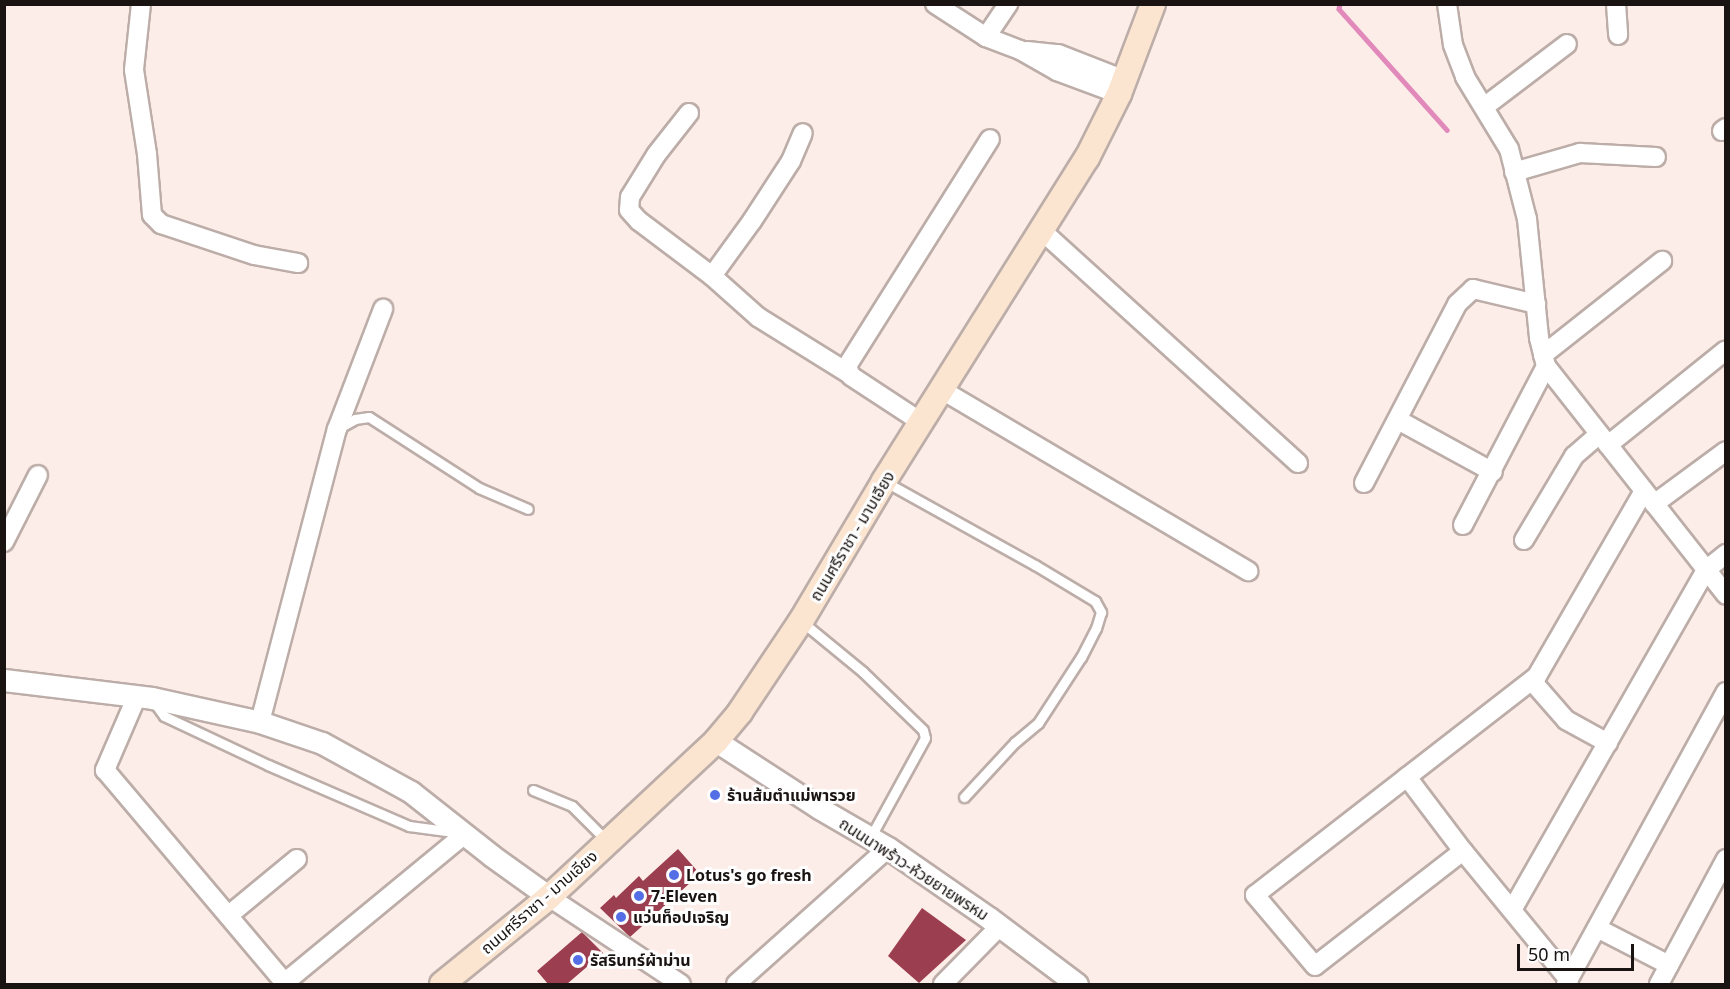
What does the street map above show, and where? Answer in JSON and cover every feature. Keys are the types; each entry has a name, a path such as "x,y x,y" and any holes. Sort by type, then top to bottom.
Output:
{"main road":[{"name":"ถนนศรีราชา - มาบเอียง","path":"442,984 549,897 716,741 740,712 801,621 884,481 1087,158 1122,87 1153,4"}],"street":[{"path":"141,4 134,70 147,154 152,215 161,224 254,255 298,263"},
{"path":"935,4 986,37 1020,50 1058,54 1122,87"},
{"path":"986,37 1008,4"},
{"path":"1616,4 1618,35"},
{"path":"1451,6 1453,45 1466,77 1509,149 1527,219 1536,304 1545,360 1603,439 1725,595"},
{"path":"1484,107 1567,45"},
{"path":"689,113 656,154 630,197 628,206 639,221 712,276 758,317 921,422"},
{"path":"712,276 752,221 791,161 803,133"},
{"path":"848,373 847,366 990,139"},
{"path":"1515,172 1580,153 1656,157"},
{"path":"1041,230 1298,463"},
{"path":"1463,525 1493,472 1545,360 1662,261"},
{"path":"1364,483 1457,304 1473,289 1536,304"},
{"path":"260,722 337,429 383,309"},
{"path":"1524,540 1574,456 1603,439 1725,350"},
{"path":"942,390 1248,571"},
{"path":"1398,420 1493,472"},
{"path":"1463,851 1315,966 1256,895 1532,681 1649,498 1725,451"},
{"path":"4,542 38,475"},
{"path":"1512,910 1706,570 1725,554"},
{"path":"4,680 144,697 260,722 299,734 332,748 411,792 549,897 681,984"},
{"path":"1532,681 1566,720 1608,743"},
{"path":"1407,777 1568,982 1725,692"},
{"path":"144,697 105,770 229,915 284,984 465,834"},
{"name":"ถนนนาพร้าว-ห้วยยายพรหม","path":"716,741 879,843 1000,926 1077,984"},
{"path":"736,984 879,843"},
{"path":"229,915 297,859"},
{"path":"1659,984 1725,859"},
{"path":"943,984 1000,926"},
{"path":"1597,928 1669,965"}],"lane":[{"path":"337,429 355,419 369,417 479,488 528,509"},
{"path":"884,481 1095,601 1101,612 1096,628 1081,657 1038,723 1015,742 964,797"},
{"path":"801,621 863,672 923,730 925,738 879,843"},
{"path":"144,697 164,716 184,727 409,826 465,834"},
{"path":"533,790 572,806 608,842"}],"building":[{"path":"678,849 700,874 630,937 600,908 614,895 616,898 639,876 643,881"},
{"path":"922,908 966,940 919,983 888,956"},
{"path":"582,932 603,953 567,984 548,984 537,971"}],"waterway":[{"path":"1340,4 1339,9 1447,130"}],"place":[{"name":"ร้านส้มตำแม่พารวย","path":"715,795"},
{"name":"Lotus's go fresh","path":"674,875"},
{"name":"7-Eleven","path":"639,896"},
{"name":"แว่นท็อปเจริญ","path":"621,917"},
{"name":"รัสรินทร์ผ้าม่าน","path":"578,960"}]}
